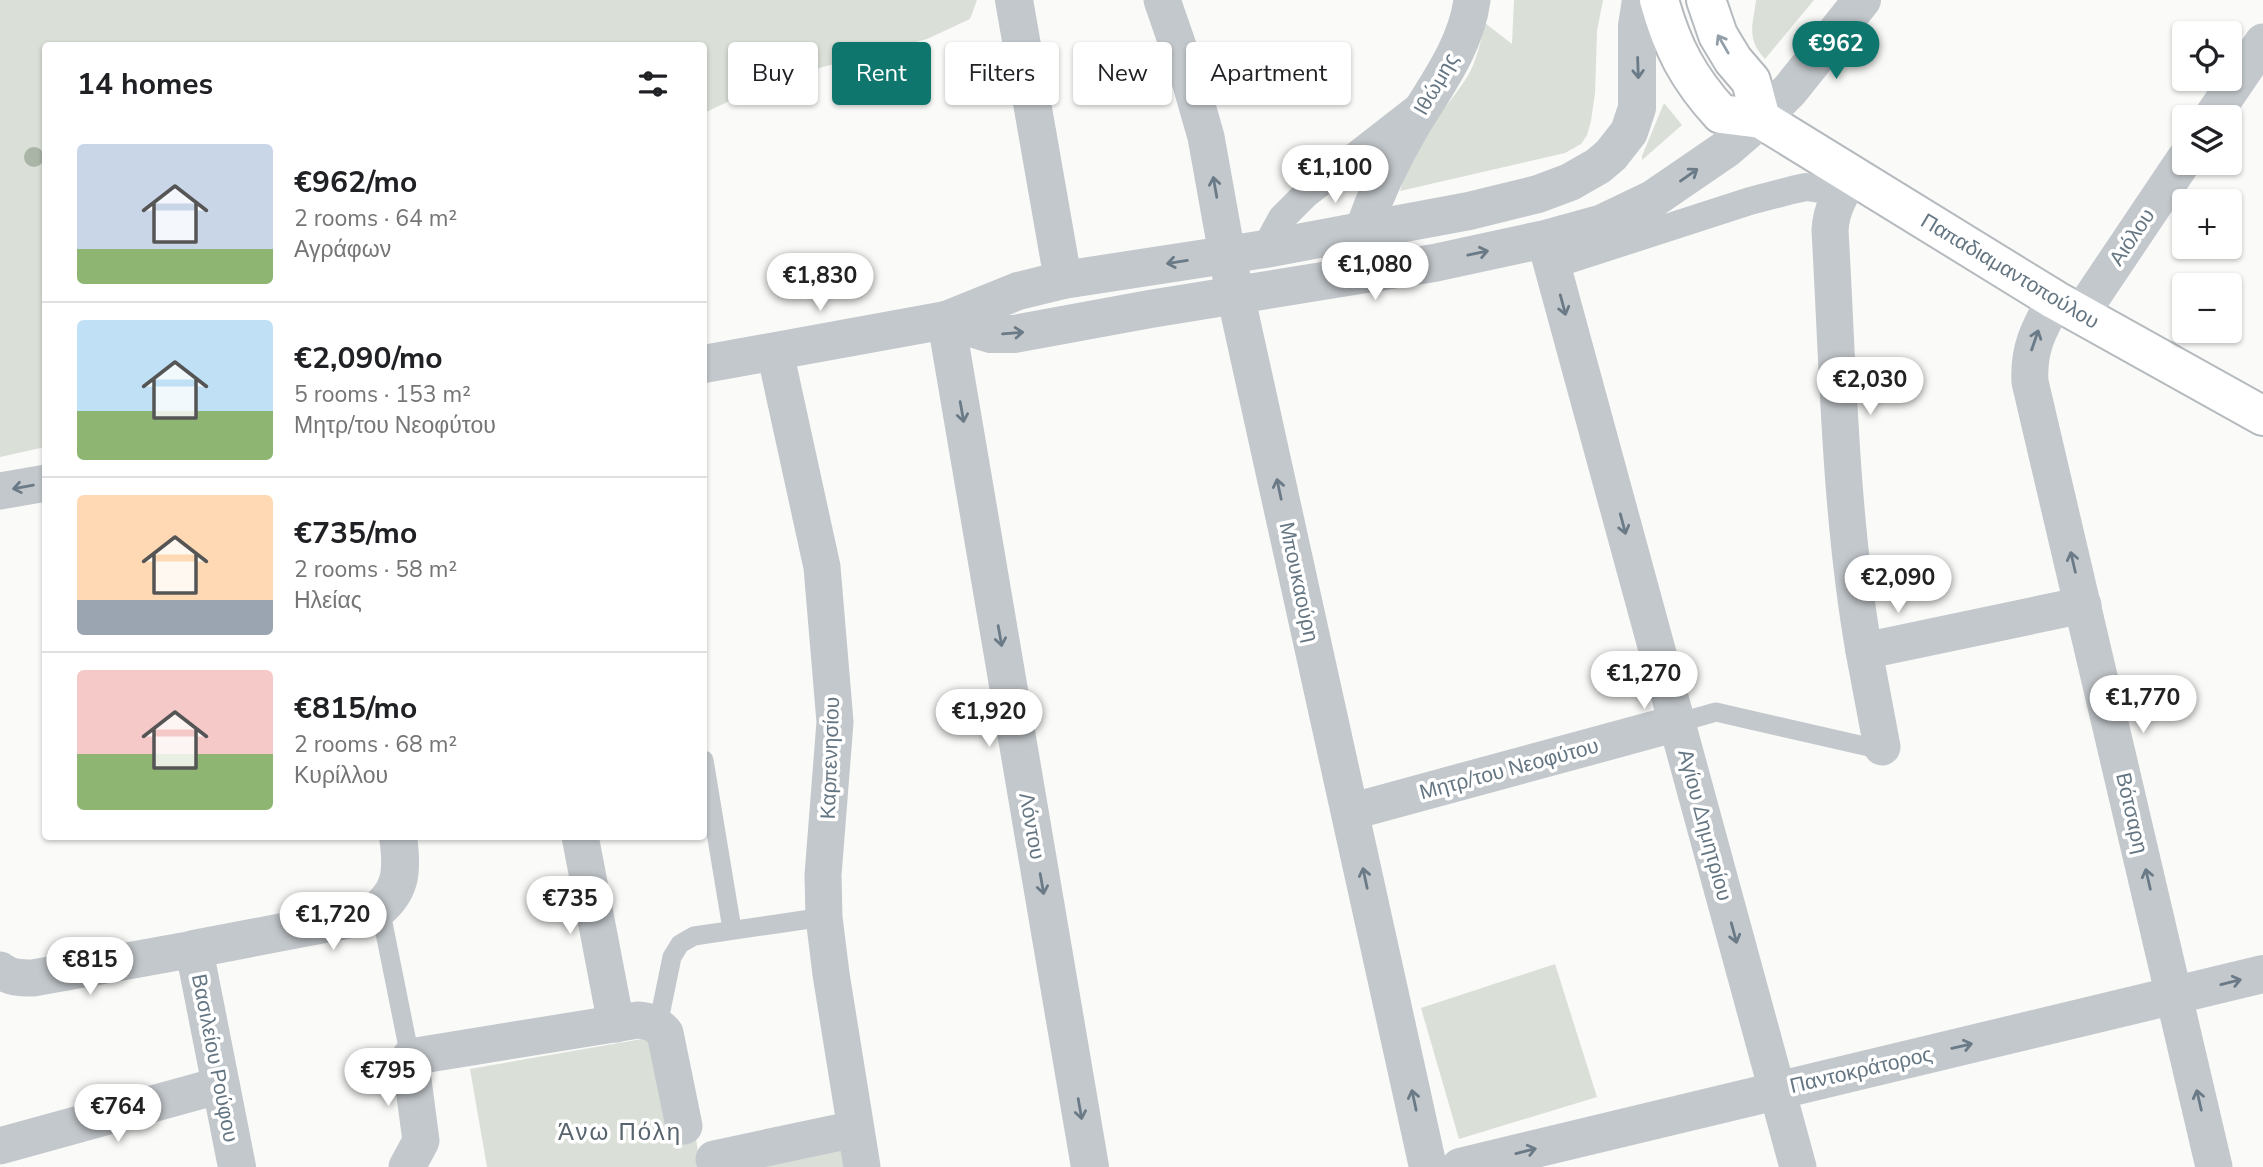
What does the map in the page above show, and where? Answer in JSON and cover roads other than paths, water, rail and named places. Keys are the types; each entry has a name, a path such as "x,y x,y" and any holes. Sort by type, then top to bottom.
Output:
{"main road":[{"path":"1659,0 1667,32 1699,90 1721,114 1761,118 1751,81 1733,60 1718,35 1706,0"},
{"name":"Παπαδιαμαντοπούλου","path":"1761,118 1847,183 2263,416"}],"street":[{"path":"1014,0 1063,280"},
{"name":"Μπουκαούρη","path":"1162,0 1206,137 1227,254 1429,1167"},
{"path":"707,363 946,320 1018,290 1063,280 1265,248 1469,211 1570,183 1598,166 1622,143 1629,132 1637,108 1637,26 1641,0"},
{"path":"1548,252 1653,199 1726,149 1790,90 1862,0"},
{"name":"Ιθώμης","path":"1363,230 1384,176 1453,58 1471,6"},
{"path":"2221,105 2263,42"},
{"path":"1265,248 1282,218 1305,195 1429,98"},
{"name":"Αιόλου","path":"2068,307 2172,175"},
{"path":"946,320 991,334 1014,334 1433,262 1548,252 1792,190 1847,183"},
{"name":"Μητρ/του Νεοφύτου","path":"1847,183 1830,218 1834,299 1854,590 1882,747"},
{"name":"Αγίου Δημητρίου","path":"1548,252 1798,1167"},
{"name":"Βότσαρη","path":"2068,307 2038,332 2030,356 2030,382 2214,1167"},
{"name":"Λόντου","path":"946,320 1090,1167"},
{"name":"Καρπενησίου","path":"775,352 822,567 825,593 835,722 823,876 824,916 862,1167"},
{"path":"0,491 42,484"},
{"path":"1864,651 2083,605"},
{"name":"Μητρ/του Νεοφύτου","path":"1350,812 1677,723"},
{"path":"581,840 616,1024"},
{"path":"0,970 19,978 33,978 371,915 395,891 399,853"},
{"name":"Βασιλείου Ρούφου","path":"194,949 237,1167"},
{"name":"Παντοκράτορος","path":"1460,1167 2263,974"},
{"path":"407,1167 421,1141 410,1057 638,1020 658,1025 669,1042 684,1126"},
{"path":"0,1146 221,1085"},
{"path":"714,1159 855,1129"}],"lane":[{"name":"Μητρ/του Νεοφύτου","path":"1677,723 1716,712 1882,750 1882,747"},
{"path":"707,778 732,929"},
{"path":"380,908 410,1057"},
{"path":"658,1025 675,950 686,939 732,929 824,916"}],"district":[{"name":"Άνω Πόλη","path":"620,1132"}]}
